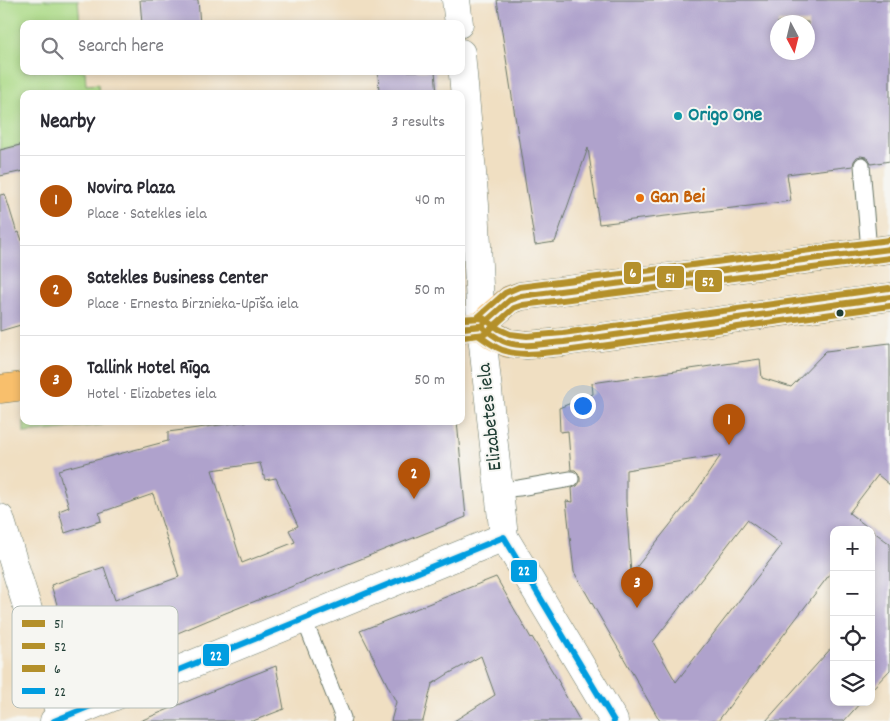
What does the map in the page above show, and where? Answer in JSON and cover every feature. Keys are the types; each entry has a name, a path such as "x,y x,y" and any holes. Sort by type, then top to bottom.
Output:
{"highway":[{"path":"471,327 491,316 510,300 521,296 880,250"},
{"path":"471,327 508,343 527,345 564,342 890,297"},
{"path":"0,389 20,386"}],"street":[{"path":"456,0 458,20"},
{"name":"Elizabetes iela","path":"462,75 463,90"},
{"name":"Elizabetes iela","path":"465,140 471,327 499,490 504,537 614,721"},
{"path":"0,518 26,606"},
{"path":"178,670 504,537"},
{"path":"55,708 59,720 88,708"}],"lane":[{"path":"862,165 880,250"},
{"path":"499,490 571,479"},
{"path":"304,618 343,718 342,721"}],"green space":[{"path":"0,0 78,0 80,20 20,20 20,75 85,75 86,85 98,84 99,90 20,90 20,145 0,150"},
{"path":"24,425 102,425 24,433"}],"building":[{"path":"140,0 198,0 200,20 142,20"},
{"name":"Origo One","path":"497,0 890,0 890,161 871,164 869,159 861,156 857,157 853,166 787,174 791,201 599,224 588,148 555,242 535,245"},
{"path":"378,75 435,75 437,90 379,90"},
{"path":"20,145 20,172 0,176 0,150"},
{"path":"5,194 17,233 19,232 20,235 20,325 0,331 0,195"},
{"path":"890,343 890,485 878,475 849,513 866,526 830,526 830,574 718,721 660,721 574,572 566,501 573,502 572,488 577,486 580,478 575,470 571,470 568,431 560,432 559,408 593,394 592,383 760,359 762,378 791,387 826,351","holes":["721,455 693,496 631,574 626,470","747,520 782,545 676,682 653,642"]},
{"path":"220,425 457,425 466,517 178,633 178,606 57,606 51,585 104,567 115,600 179,577 153,494 99,513 101,521 65,533 59,511 69,507 58,470 168,441 168,432","holes":["260,463 265,480 276,478 298,526 289,530 295,542 242,563 212,470"]},
{"path":"875,533 890,544 890,670 875,686"},
{"path":"496,577 580,721 454,721 495,695 481,656 432,684 423,721 391,721 396,702 360,631"},
{"path":"830,649 830,706 857,706 844,721 766,721"},
{"path":"276,666 284,709 253,721 140,721 171,708 178,708 178,705"}],"transit line":[{"name":"6","path":"465,319 477,318 505,293 519,287 889,240"},
{"name":"51","path":"465,328 481,326 510,300 521,296 890,249"},
{"name":"52","path":"465,337 485,334 514,308 523,305 890,258"},
{"name":"6","path":"465,319 483,318 510,334 527,336 563,333 889,288"},
{"name":"51","path":"465,328 481,326 497,338 508,343 536,345 890,297"},
{"name":"52","path":"465,337 478,335 502,350 520,354 535,354 890,306"},
{"name":"22","path":"178,670 504,537 614,721"},
{"name":"22","path":"54,721 86,708"}],"place":[{"name":"Origo One","path":"678,116"},
{"name":"Gan Bei","path":"640,198"},
{"name":"Novira Plaza","path":"729,445"},
{"name":"Satekles Business Center","path":"414,499"},
{"name":"Tallink Hotel Rīga","path":"637,608"}]}
